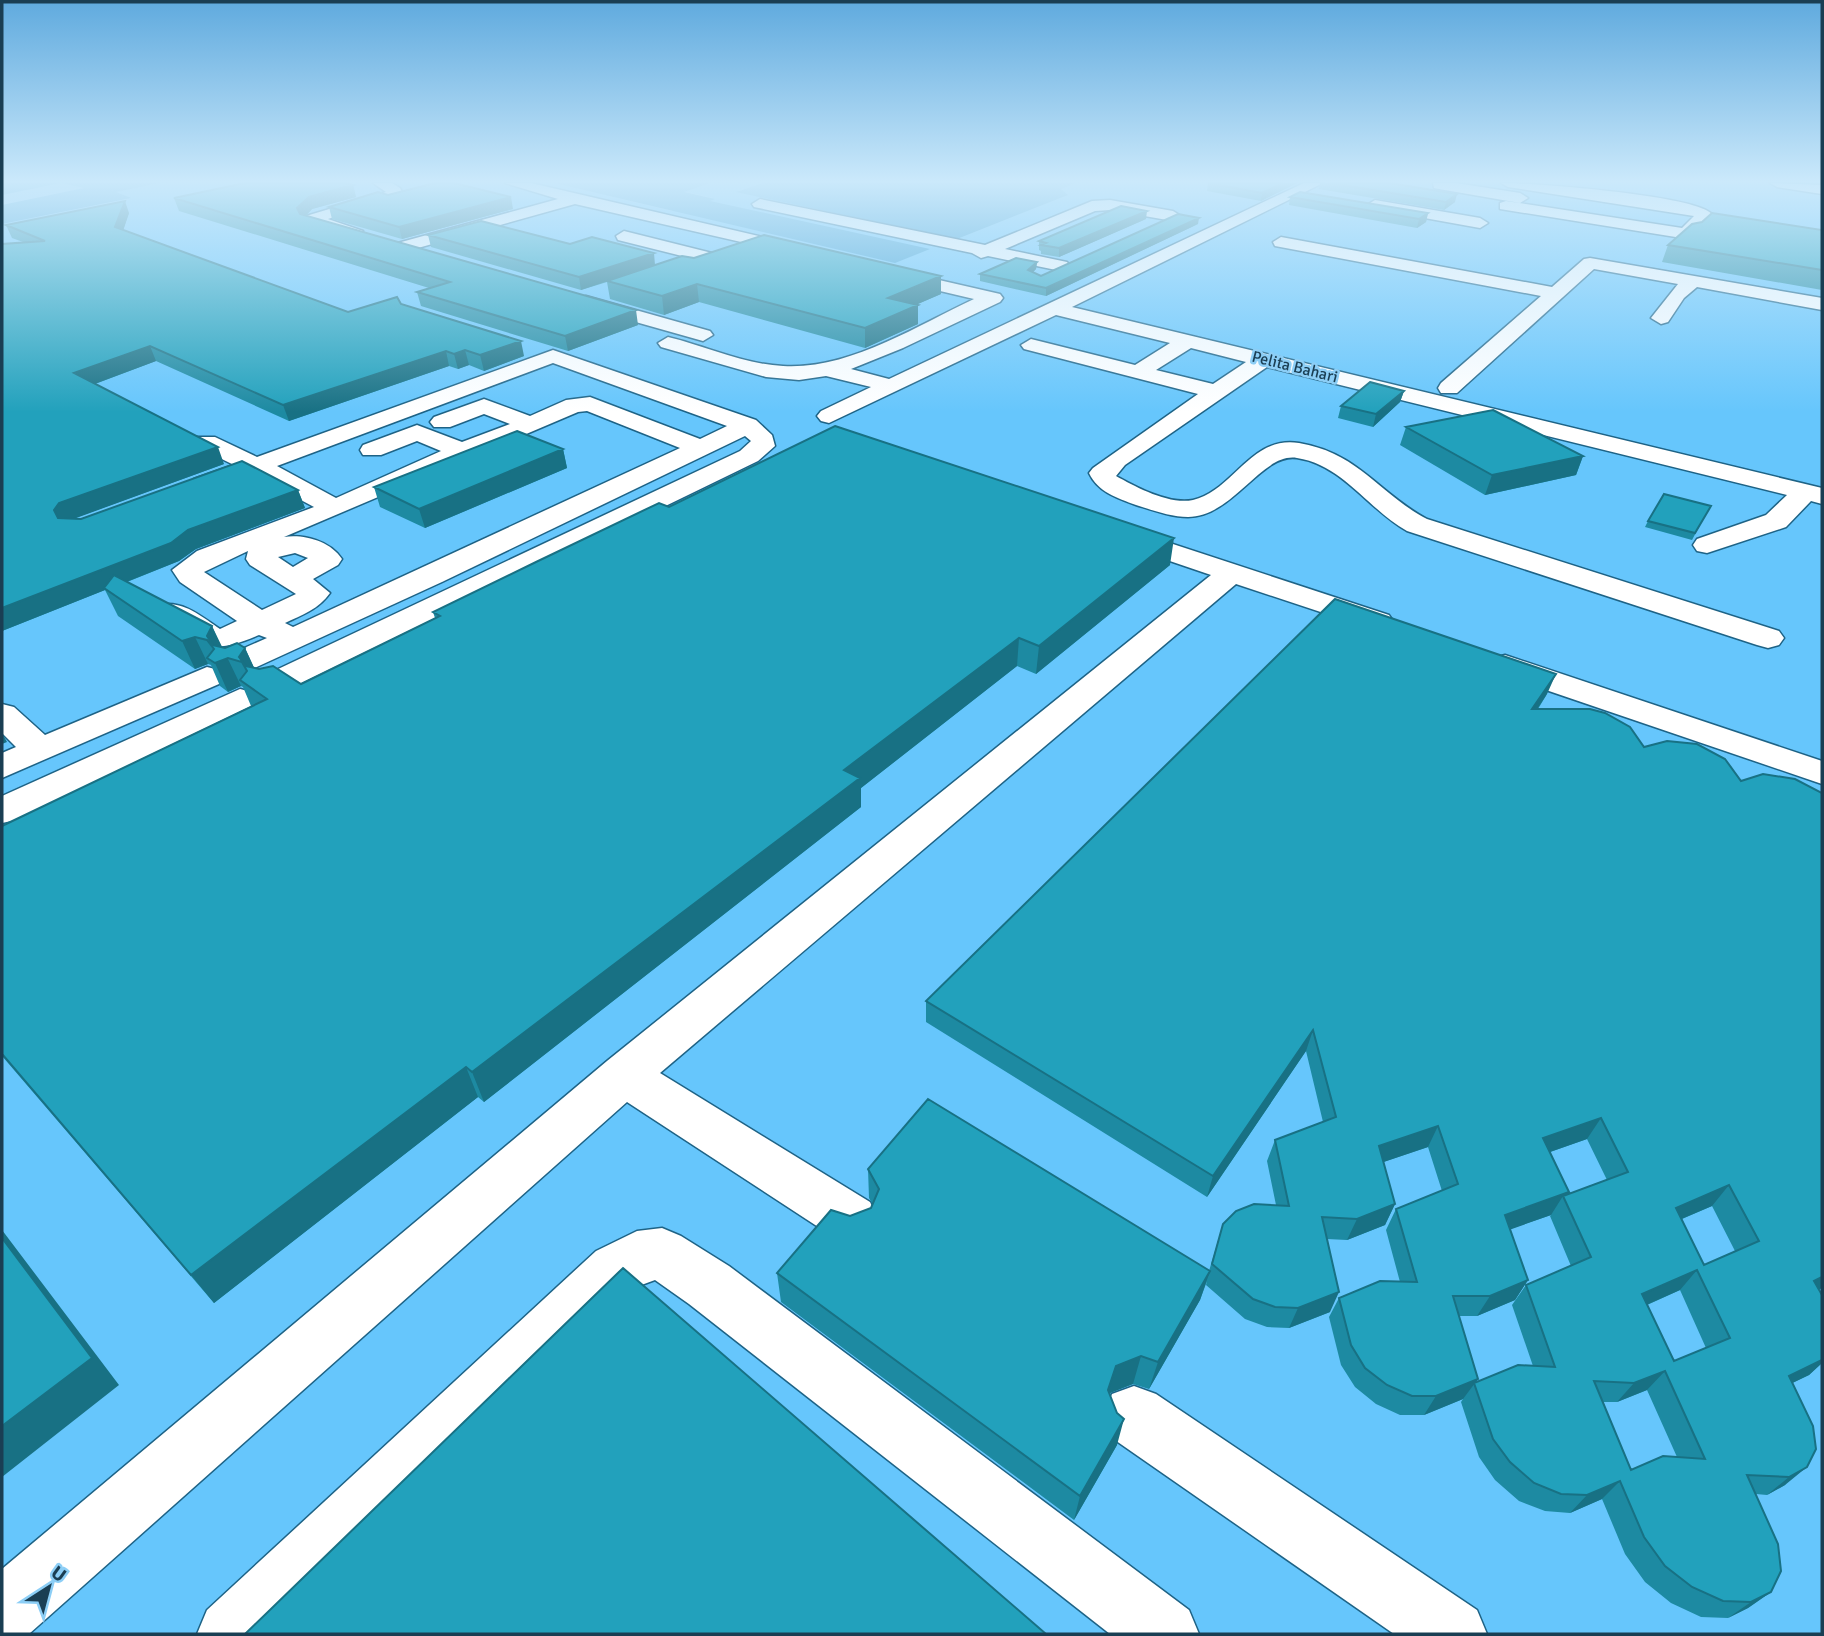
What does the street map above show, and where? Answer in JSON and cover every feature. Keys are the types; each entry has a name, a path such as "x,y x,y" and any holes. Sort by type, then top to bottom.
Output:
{"lane":[{"path":"668,270 699,259"},
{"path":"960,261 964,259"},
{"path":"1034,259 1067,264 1038,277"},
{"path":"842,441 822,424 891,386 1154,259"},
{"path":"1374,259 1554,293"},
{"path":"1449,388 1554,293 1594,262 1822,304"},
{"path":"668,343 770,371 799,373 831,370 998,295 874,270"},
{"path":"914,279 937,270"},
{"path":"1661,318 1677,294 1693,281"},
{"path":"606,292 574,299 726,341"},
{"name":"Pelita Bahari","path":"1051,308 1814,494"},
{"path":"1138,372 1190,340"},
{"path":"2,811 749,456 763,446 763,440 748,425 515,344"},
{"path":"1031,345 1218,392"},
{"path":"752,348 891,386"},
{"path":"179,493 553,356"},
{"path":"1265,359 1116,460 1102,474 1106,481 1149,499 1195,509 1209,504 1230,489 1273,453 1297,451 1336,465 1363,481 1395,514 1417,525 1768,638"},
{"path":"292,639 261,623 190,576 187,570 207,557 335,508 574,405 590,404 699,447"},
{"path":"288,481 484,406 531,424"},
{"path":"238,663 748,425"},
{"path":"417,432 462,451"},
{"path":"205,442 288,481 335,508"},
{"path":"1707,545 1776,521 1814,494"},
{"path":"539,524 573,540"},
{"path":"1102,529 1415,635"},
{"path":"2,1614 624,1075 1232,573"},
{"path":"149,599 215,639 228,637 304,603 315,593 294,578"},
{"path":"1468,653 1822,773"},
{"path":"2,767 206,677"},
{"path":"2,714 40,750"},
{"path":"624,1075 852,1219"},
{"path":"231,1634 617,1269 637,1257 662,1254 709,1285 1165,1634"},
{"path":"1134,1416 1453,1634"}],"shaded area":[{"path":"2,259 1822,259 1822,1634 2,1634"},
{"path":"879,259 904,259 895,263"}],"building":[{"path":"2,259 204,259 348,312 397,297 401,304 521,341 480,355 465,350 454,354 446,351 283,405 150,346 74,373 218,447 59,503 54,510 58,518 81,519 242,461 298,490 188,530 171,543 2,608"},
{"path":"376,259 459,259 636,310 565,336 417,292 450,282"},
{"path":"516,259 634,259 579,277"},
{"path":"672,259 869,259 941,276 888,298 918,305 865,328 697,284 662,296 607,281"},
{"path":"1013,259 1023,259 1037,262 1028,270 1041,276 1078,259 1109,259 1046,288 980,274"},
{"path":"1756,259 1822,259 1822,270"},
{"path":"1370,382 1404,391 1376,414 1341,406"},
{"path":"1493,410 1583,456 1492,475 1406,427"},
{"path":"835,426 1174,538 1039,646 1019,638 844,770 860,778 472,1072 466,1067 191,1275 2,1054 2,826 267,699 240,680 247,671 242,662 228,658 215,663 207,658 214,649 207,640 195,637 182,641 104,588 114,575 212,626 207,636 213,645 225,648 237,643 245,648 239,657 246,666 259,669 273,666 301,684 440,616 433,612 536,562 659,503 669,507"},
{"path":"517,431 563,449 419,509 374,487"},
{"path":"1664,494 1711,506 1695,533 1648,521"},
{"path":"1335,599 1556,674 1532,709 1590,709 1605,713 1630,727 1644,747 1667,741 1697,744 1725,759 1741,781 1763,774 1795,779 1822,793 1822,1277 1814,1281 1822,1295 1822,1360 1789,1376 1813,1426 1816,1449 1807,1467 1789,1477 1747,1475 1778,1544 1781,1571 1771,1592 1751,1602 1723,1601 1692,1587 1665,1566 1644,1537 1620,1481 1587,1495 1561,1494 1534,1483 1510,1462 1493,1439 1474,1383 1518,1365 1555,1367 1526,1285 1591,1257 1563,1196 1628,1172 1601,1118 1543,1138 1569,1192 1505,1215 1528,1280 1490,1296 1453,1296 1478,1379 1436,1396 1412,1396 1387,1385 1365,1368 1351,1345 1339,1298 1380,1281 1417,1282 1396,1209 1458,1184 1438,1126 1379,1146 1395,1204 1357,1219 1322,1217 1339,1292 1298,1308 1275,1307 1253,1299 1212,1264 1223,1224 1236,1211 1254,1204 1289,1206 1275,1140 1336,1117 1313,1030 1213,1176 926,1001","holes":["1729,1185 1759,1241 1704,1265 1676,1208","1697,1270 1730,1338 1674,1361 1642,1294","1665,1371 1705,1459 1663,1456 1631,1470 1594,1381 1634,1383"]},
{"path":"928,1099 1210,1271 1158,1362 1141,1356 1116,1366 1108,1390 1117,1413 1124,1419 1080,1496 777,1273 831,1210 850,1216 871,1208 879,1189 868,1169"},
{"path":"2,1238 92,1358 2,1426"},
{"path":"623,1268 1046,1634 245,1634"}]}
